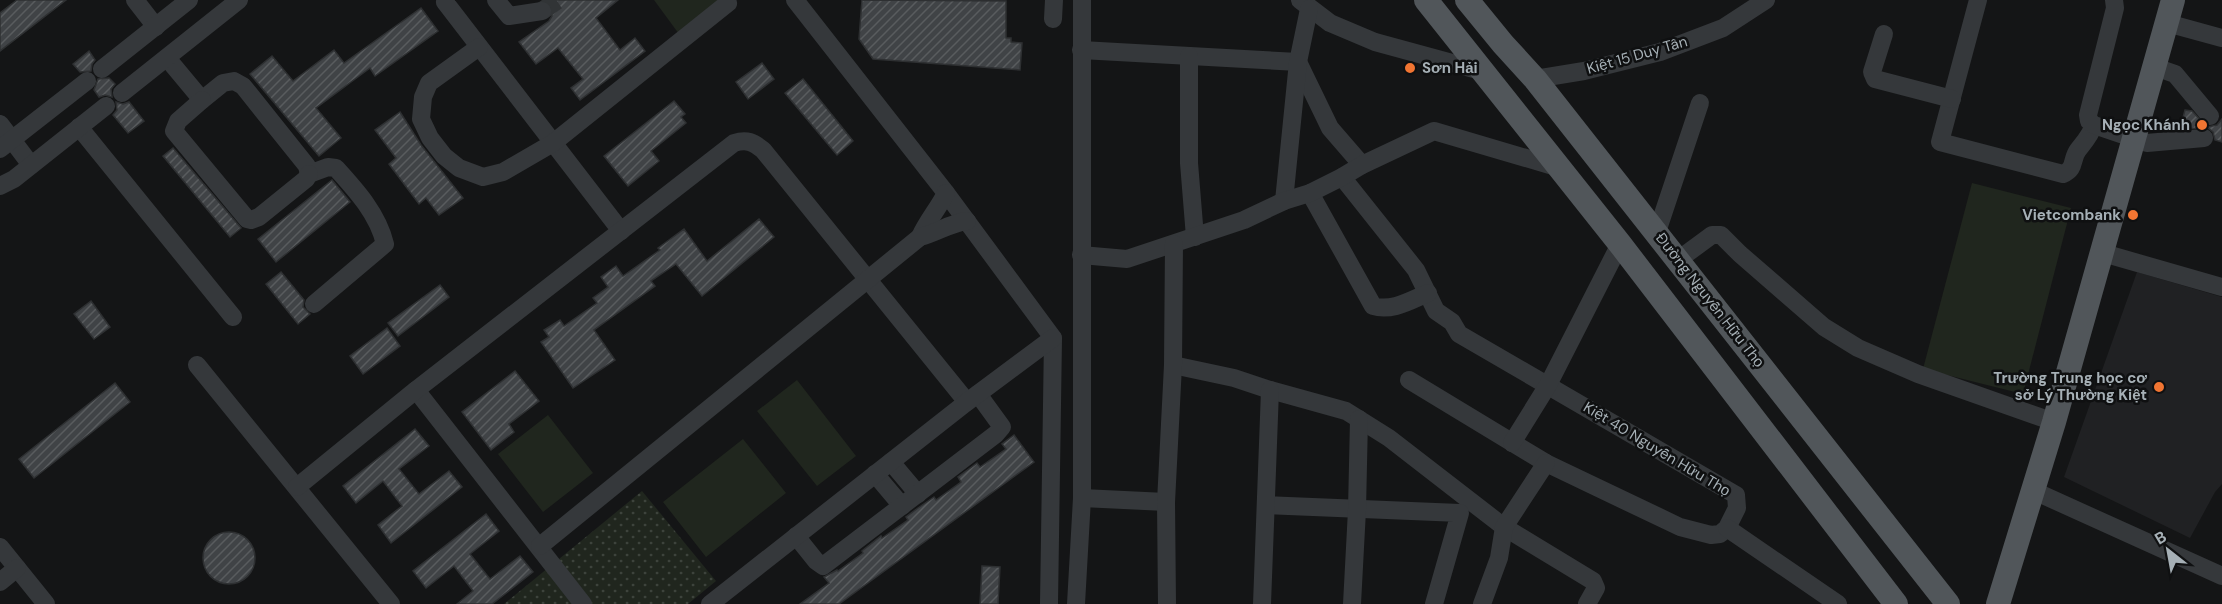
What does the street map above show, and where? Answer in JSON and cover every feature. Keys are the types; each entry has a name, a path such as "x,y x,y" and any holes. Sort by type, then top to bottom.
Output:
{"main road":[{"path":"1426,0 1620,244 1896,604"},
{"name":"Đường Nguyễn Hữu Thọ","path":"1467,0 1535,79 1657,232 1948,604"},
{"path":"1998,604 2034,491 2170,11"}],"street":[{"path":"135,0 156,27"},
{"path":"102,69 189,0"},
{"path":"446,0 445,2 479,47 621,231"},
{"path":"496,0 509,16 542,11"},
{"path":"479,47 429,83 423,97 422,119 430,138 444,156 459,168 483,177 503,172 553,142 728,3 727,0"},
{"path":"795,0 946,193 1053,338 1049,604"},
{"path":"1053,19 1054,0"},
{"path":"1076,604 1082,498 1082,0"},
{"name":"Kiệt 15 Duy Tân","path":"1535,79 1660,52 1723,28 1766,0"},
{"path":"1978,0 1940,142 2063,174 2072,168 2077,151 2090,137 2094,125"},
{"path":"2114,0 2115,8 2088,115 2090,121 2094,125 2147,142 2204,138"},
{"path":"122,93 167,58 231,2"},
{"path":"1305,4 1330,23 1375,42 1485,72"},
{"path":"1284,201 1305,4"},
{"path":"2170,11 2222,39"},
{"path":"1884,34 1872,72 1875,79 1952,99"},
{"path":"1081,50 1298,62"},
{"path":"1189,56 1189,163 1195,237"},
{"path":"167,58 202,100"},
{"path":"1298,62 1330,128 1362,165"},
{"path":"2155,67 2175,74 2210,116"},
{"path":"4,143 87,81"},
{"path":"309,174 307,166 243,86 234,81 223,83 202,100 178,121 174,131 246,219 259,217 306,179 309,174 328,167 336,168 363,198 382,232 385,244 314,304"},
{"path":"1657,232 1700,103"},
{"path":"0,197 7,182 106,106"},
{"path":"0,124 4,143 31,165"},
{"path":"79,127 233,317"},
{"path":"1081,255 1127,260 1244,220 1284,201 1310,192 1434,131 1560,168"},
{"path":"297,487 416,390 734,143 742,141 752,142 763,150 867,279 973,398 1002,427 996,434 823,566 816,561 796,536"},
{"name":"Kiệt 40 Nguyễn Hữu Thọ","path":"1342,177 1416,270 1436,311 1452,322 1459,334 1736,495 1737,508 1727,528"},
{"path":"1310,192 1373,306 1383,309 1393,307 1428,293"},
{"path":"920,237 946,193"},
{"path":"540,546 920,237 936,233 958,222 967,221"},
{"path":"1678,260 1712,235 1721,235 1824,327 1857,348 1918,374 2054,422"},
{"path":"1167,604 1166,502 1173,365 1174,243"},
{"path":"1512,442 1548,385 1620,244"},
{"path":"2103,253 2222,287"},
{"path":"710,604 1053,338"},
{"path":"197,365 391,604"},
{"path":"1173,365 1234,378 1346,411 1389,438 1504,527 1593,581 1591,596"},
{"path":"1409,380 1546,463 1680,527 1711,535 1720,534 1727,528 1838,604"},
{"path":"416,390 583,604"},
{"path":"1262,604 1270,390"},
{"path":"1352,604 1359,419"},
{"path":"891,462 918,494"},
{"path":"1482,604 1499,558 1504,527 1546,463"},
{"path":"876,474 902,506"},
{"path":"2034,491 2222,576"},
{"path":"1082,498 1166,502"},
{"path":"1266,505 1460,513 1434,604"},
{"path":"0,547 46,604"},
{"path":"0,582 17,568"}],"shaded area":[{"path":"654,0 720,0 679,34"},
{"path":"1972,183 2071,208 2023,394 1923,369"},
{"name":"Trường Trung học cơ sở Lý Thường Kiệt","path":"2137,272 2222,297 2222,484 2215,492 2190,538 2064,477"},
{"path":"797,380 856,456 817,486 757,411"},
{"path":"548,415 593,473 543,512 498,454"},
{"path":"743,439 786,493 706,557 663,502"},
{"path":"642,491 716,581 688,604 504,604"}],"building":[{"path":"17,0 66,0 0,51 0,13"},
{"path":"542,0 618,0 596,18 620,50 635,38 645,51 580,100 571,88 583,79 558,48 536,64 519,42 549,21 552,16 551,4"},
{"path":"862,0 1006,1 1006,38 1011,38 1011,42 1022,43 1020,70 873,59 859,39"},
{"path":"421,8 438,31 375,76 370,68 316,108 341,138 319,156 250,74 272,56 293,81 334,50 344,63"},
{"path":"89,51 95,60 91,71 80,72 73,64"},
{"path":"762,63 774,79 748,99 736,82"},
{"path":"109,78 115,84 111,89 112,97 105,95 99,97 94,90 98,79"},
{"path":"803,79 853,141 837,155 785,93"},
{"path":"674,101 685,114 681,117 686,123 651,151 659,161 628,186 604,156"},
{"path":"116,102 123,104 129,102 144,121 128,133 113,115 117,110"},
{"path":"2185,110 2192,111 2207,127 2217,125 2222,119 2222,142 2215,140 2213,132 2208,128 2180,129"},
{"path":"400,112 421,145 463,198 439,215 426,198 419,204 389,164 396,158 375,130"},
{"path":"173,148 241,228 230,237 163,156"},
{"path":"332,180 350,202 276,262 258,239"},
{"path":"759,219 774,237 702,296 676,264 651,281 655,286 594,330 615,360 573,388 541,342 549,337 544,330 560,320 564,326 597,303 593,298 608,287 601,277 616,266 623,276 660,250 658,248 684,229 707,261"},
{"path":"281,272 304,300 303,307 310,314 298,324 266,284"},
{"path":"440,285 449,297 398,336 388,323"},
{"path":"91,301 110,327 94,339 74,314"},
{"path":"387,328 400,346 363,374 350,356"},
{"path":"515,371 539,401 509,424 514,432 491,450 462,412"},
{"path":"115,383 130,402 34,478 19,459"},
{"path":"415,429 429,446 399,469 419,494 449,471 462,487 391,543 378,525 402,506 383,481 356,503 343,486"},
{"path":"1014,435 1034,462 839,604 800,604 829,583 824,577 838,571 863,553 862,551 881,536 882,538 908,520 906,517 918,508 934,497 936,500 961,482 958,477 977,463 980,467 1006,449 1002,444"},
{"path":"486,514 499,531 470,554 490,579 520,556 533,572 492,604 457,604 473,591 454,566 426,588 413,571"},
{"path":"224,532 234,532 248,539 255,558 248,577 234,584 224,584 214,580 207,573 203,563 203,553 207,543 214,536"},
{"path":"982,566 1000,567 998,604 980,604"}],"tunnel":[{"path":"542,11 558,0"}],"place":[{"name":"Sơn Hải","path":"1410,68"},
{"name":"Ngọc Khánh","path":"2202,125"},
{"name":"Vietcombank","path":"2133,215"},
{"name":"Trường Trung học cơ sở Lý Thường Kiệt","path":"2159,387"}]}
